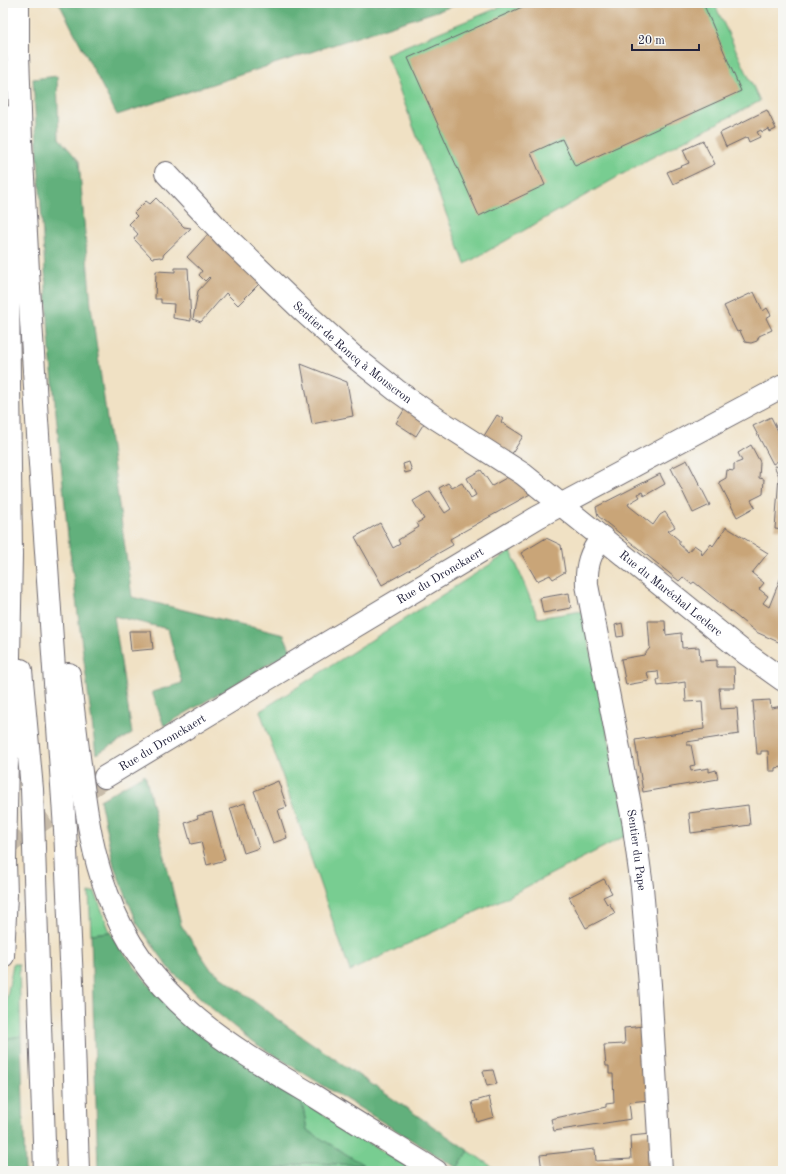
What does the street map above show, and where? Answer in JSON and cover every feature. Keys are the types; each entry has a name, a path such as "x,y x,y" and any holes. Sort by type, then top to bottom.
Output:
{"main road":[{"path":"3,956 6,894 5,860 11,555 4,3"},
{"path":"18,3 21,141 37,420 65,829 73,990 78,1171"},
{"name":"Sentier de Roncq à Mouscron","path":"166,173 230,240 304,312 353,356 415,404 523,474 561,504"},
{"name":"Rue du Dronckaert","path":"105,777 334,638 561,504 783,386"},
{"path":"37,420 85,802 97,861 107,894 132,946 151,972 171,995 197,1019 260,1063 436,1171"},
{"name":"Rue du Maréchal Leclerc","path":"561,504 745,653 783,680"},
{"name":"Sentier du Pape","path":"602,537 593,548 586,576 633,820 642,887 650,985 660,1171"},
{"path":"11,555 32,789 45,1171"}],"green space":[{"path":"59,3 462,3 117,115"},
{"path":"510,3 714,3 760,101 649,159 465,264 386,54"},
{"path":"57,76 59,138 79,161 91,306 132,597 284,635 291,651 164,726 152,692 182,683 168,629 114,616 132,734 96,754 68,537 50,351 33,79"},
{"path":"511,551 538,618 582,611 629,834 499,901 350,971 260,711"},
{"path":"145,774 181,925 210,968 281,1022 469,1151 457,1168 253,1042 216,1012 172,972 138,925 114,866 100,800"},
{"path":"95,892 110,932 91,934 89,893"},
{"path":"110,932 121,949 153,990 302,1101 307,1130 364,1165 305,1163 268,1171 98,1171 91,934"},
{"path":"13,964 19,964 21,1036 3,1039 3,1008 7,997"},
{"path":"21,1036 25,1171 3,1171 3,1039"},
{"path":"302,1101 415,1171 268,1171 305,1163 363,1165 307,1130"},
{"path":"469,1151 498,1171 462,1171 457,1168"}],"building":[{"path":"531,3 703,3 741,91 575,166 562,139 531,153 545,185 479,216 408,58"},
{"path":"767,110 776,129 770,132 769,129 762,132 761,130 757,132 760,137 749,142 747,137 726,147 720,133"},
{"path":"703,141 715,164 673,184 667,172 689,163 683,150"},
{"path":"156,198 184,227 191,228 164,254 162,258 152,258 134,239 138,234 129,224 137,216 134,213 146,201 150,204"},
{"path":"210,232 261,282 238,305 226,293 201,322 193,319 198,291 210,278 209,277 205,281 199,275 202,271 187,257"},
{"path":"175,268 188,268 191,321 173,318 174,304 161,303 161,299 155,299 156,271 175,272"},
{"path":"754,292 763,311 767,308 771,315 766,318 772,330 759,336 757,341 751,343 745,342 740,331 737,332 724,306"},
{"path":"301,364 347,382 353,416 312,424"},
{"path":"406,407 426,420 416,436 396,423"},
{"path":"497,415 503,419 501,422 523,436 510,457 482,439"},
{"path":"771,417 783,441 783,458 773,464 753,426"},
{"path":"751,445 760,462 759,478 764,479 763,494 751,500 755,507 737,517 719,482 726,478 727,470 734,471 734,464 742,461 738,453"},
{"path":"687,460 710,505 693,513 671,468"},
{"path":"409,462 412,471 405,473 403,464"},
{"path":"774,466 783,467 783,530 775,529 779,476"},
{"path":"481,470 492,486 513,474 532,493 450,539 453,545 382,585 355,537 380,523 393,548 400,544 398,540 419,527 417,523 424,519 413,501 430,491 445,513 451,509 439,488 448,483 452,488 462,483 471,498 476,495 467,478"},
{"path":"660,474 665,484 644,496 642,492 638,494 640,497 628,504 629,506 653,525 660,515 665,512 675,527 668,531 679,540 679,544 688,552 694,545 701,550 702,555 711,544 713,546 726,527 768,553 752,573 764,583 759,589 768,596 763,603 769,607 783,572 783,644 756,632 694,582 691,584 683,577 679,581 598,516 596,507"},
{"path":"546,538 561,545 565,572 553,579 550,575 537,581 521,553"},
{"path":"569,593 571,608 543,613 540,598"},
{"path":"648,621 665,621 666,635 681,633 682,648 699,647 700,661 717,660 717,667 734,667 735,688 719,688 721,709 737,708 739,734 687,742 687,745 691,745 695,765 690,766 691,771 709,768 709,772 716,770 718,779 643,792 635,740 704,729 702,701 686,702 685,682 658,686 658,671 647,672 649,681 626,685 621,659 644,655 650,648"},
{"path":"622,623 624,636 617,637 615,625"},
{"path":"129,631 151,631 153,649 131,651"},
{"path":"770,700 771,708 783,706 783,767 775,768 775,771 769,771 768,751 761,751 761,754 757,754 753,701"},
{"path":"278,781 287,807 278,810 287,838 273,843 254,791"},
{"path":"245,803 259,848 244,853 230,808"},
{"path":"748,805 750,825 691,833 689,813"},
{"path":"212,812 225,860 207,865 201,842 191,844 185,823 198,818 197,816"},
{"path":"604,879 612,893 603,897 615,913 586,928 569,897"},
{"path":"644,1026 649,1100 629,1102 631,1119 554,1131 551,1119 606,1107 606,1104 614,1103 613,1074 609,1074 609,1066 606,1066 604,1045 625,1044 624,1028"},
{"path":"493,1070 497,1084 487,1086 483,1071"},
{"path":"489,1097 494,1117 477,1122 472,1102"},
{"path":"651,1134 653,1171 542,1171 540,1155 595,1149 596,1161 631,1159 630,1136"}],"tunnel":[{"path":"3,847 105,777"}]}
